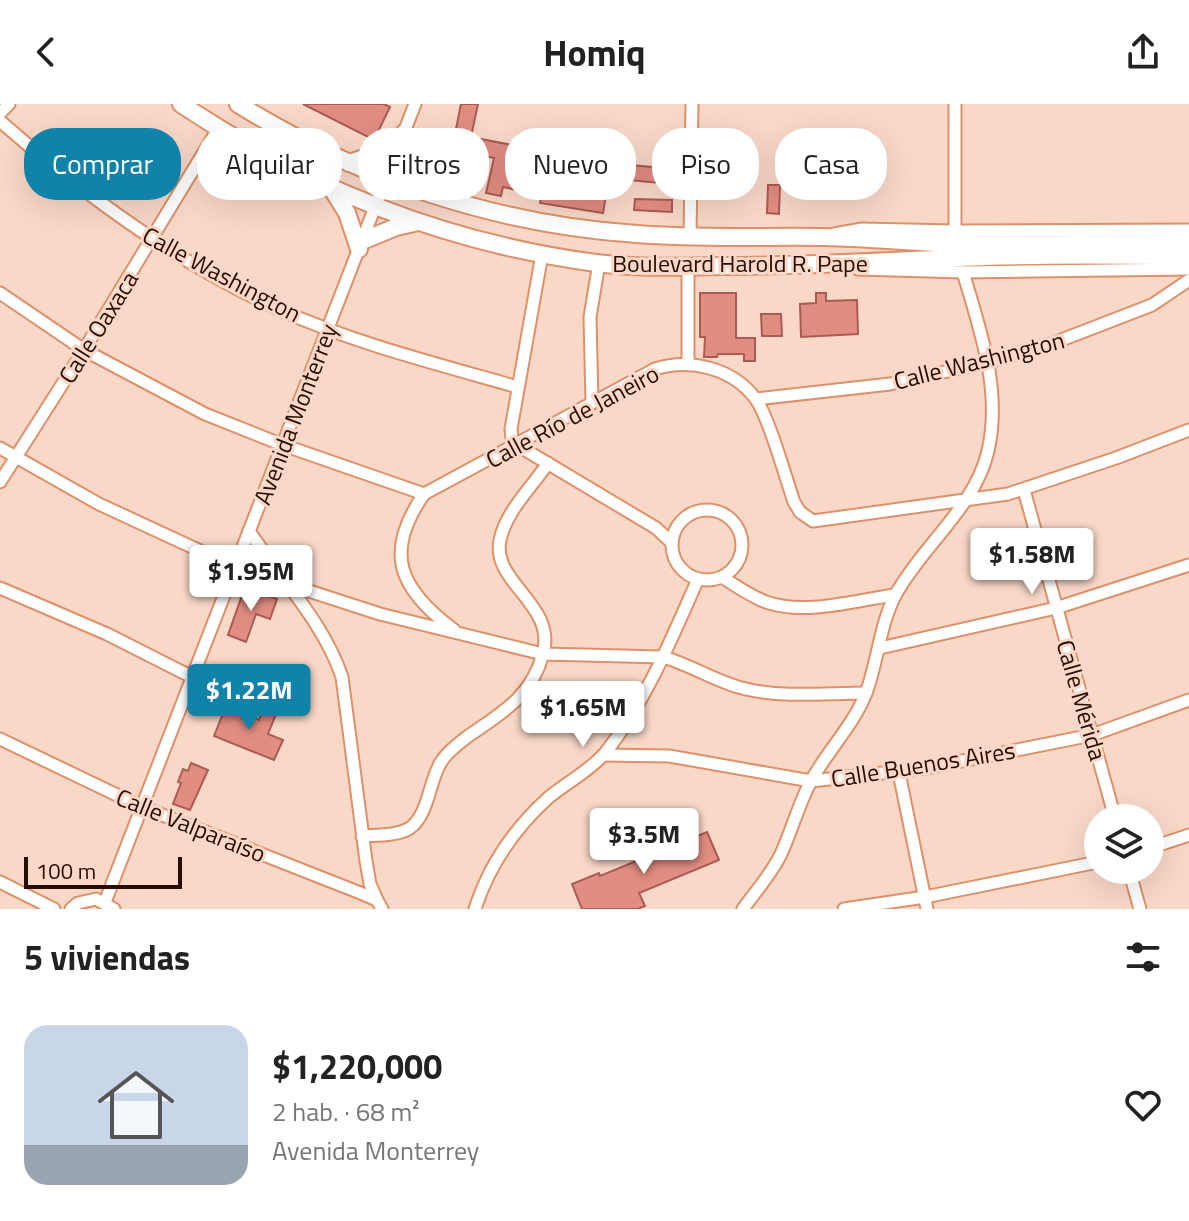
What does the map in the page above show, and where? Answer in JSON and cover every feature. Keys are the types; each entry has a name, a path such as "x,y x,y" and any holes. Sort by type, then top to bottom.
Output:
{"highway":[{"name":"Boulevard Harold R. Pape","path":"181,104 217,128"},
{"name":"Boulevard Harold R. Pape","path":"238,104 279,130 358,167"},
{"path":"349,163 358,160"},
{"name":"Boulevard Harold R. Pape","path":"342,192 416,223 497,245 599,263 688,267 818,265 1017,250 1189,243"},
{"path":"339,200 360,245 396,227 416,223"},
{"name":"Boulevard Harold R. Pape","path":"453,200 567,226 637,234 825,237 1017,250 1189,256"}],"street":[{"path":"0,113 9,104"},
{"name":"Avenida Monterrey","path":"405,128 415,104"},
{"path":"690,237 692,104"},
{"path":"955,104 955,231"},
{"name":"Calle Washington","path":"0,121 92,199 152,239 253,296 328,329 518,387"},
{"name":"Calle Oaxaca","path":"0,482 197,164"},
{"name":"Avenida Monterrey","path":"109,905 142,807 378,200"},
{"path":"825,237 848,230 1189,230"},
{"path":"542,254 511,429 512,439 517,445 656,528 672,543"},
{"path":"592,403 590,317 599,263"},
{"path":"818,265 842,269 963,272 1189,269"},
{"path":"688,267 688,364"},
{"path":"743,909 780,857 811,781 835,748 866,693 895,595 965,502 983,469 992,420 989,362 963,272"},
{"name":"Calle Washington","path":"756,399 890,384 989,362 1051,344 1152,305 1189,280"},
{"path":"0,293 84,350 205,414 424,494 403,527 399,543 400,561 406,578 421,599 436,616 461,635"},
{"name":"Calle Río de Janeiro","path":"424,494 655,369 672,364 688,364 719,372 736,380 756,399"},
{"path":"756,399 794,502 806,518 813,521 965,502 1024,490 1189,430"},
{"path":"0,448 99,504 235,567 380,614 543,654 663,657 745,689 794,694 866,693"},
{"path":"362,836 387,834 411,827 420,815 441,762 455,746 515,705 532,680 543,654 544,626 535,608 506,571 500,558 499,544 505,525 548,463"},
{"name":"Calle Mérida","path":"1024,490 1111,804"},
{"path":"711,510 722,513 738,529 742,551 738,562 722,577 698,579 687,574 673,555 675,532 690,515 711,510"},
{"path":"249,531 334,654 342,677 362,836 370,884 379,905"},
{"path":"880,648 1056,608 1189,565"},
{"path":"722,577 768,603 786,606 807,608 895,595"},
{"path":"475,909 484,880 517,830 548,798 603,755 628,720 663,657 698,579"},
{"path":"0,588 107,634 192,677"},
{"name":"Calle Buenos Aires","path":"603,755 669,756 811,781 899,773 1092,735 1189,700"},
{"name":"Calle Valparaíso","path":"0,739 142,807 379,905"},
{"path":"899,773 926,903"},
{"path":"1164,843 1189,835"},
{"path":"844,909 926,903 1084,865"},
{"path":"0,882 54,909"},
{"path":"1133,884 1140,909"},
{"path":"71,909 87,900 109,905"}],"building":[{"path":"303,104 384,104 390,107 380,128 358,128 358,132"},
{"path":"461,104 478,104 473,128 456,128"},
{"path":"489,141 505,144 505,187 501,196 489,194 494,158 489,157"},
{"path":"636,165 652,167 652,182 636,181"},
{"path":"768,185 775,185 779,214 767,213"},
{"path":"636,199 672,200 672,212 634,210"},
{"path":"540,200 605,200 603,213 540,203"},
{"path":"700,293 736,293 736,338 755,338 755,361 744,361 744,354 704,357 705,337 700,337"},
{"path":"816,293 826,293 826,301 857,300 858,334 801,337 800,304 816,303"},
{"path":"761,314 781,314 782,336 762,336"},
{"path":"245,587 277,599 270,619 256,614 246,642 228,635"},
{"path":"226,706 259,720 263,709 276,714 268,734 283,740 274,760 214,736"},
{"path":"191,763 208,770 190,810 173,804 183,769 188,771"},
{"path":"707,832 719,860 639,893 645,906 638,909 582,909 572,884 599,873 600,876"}]}
